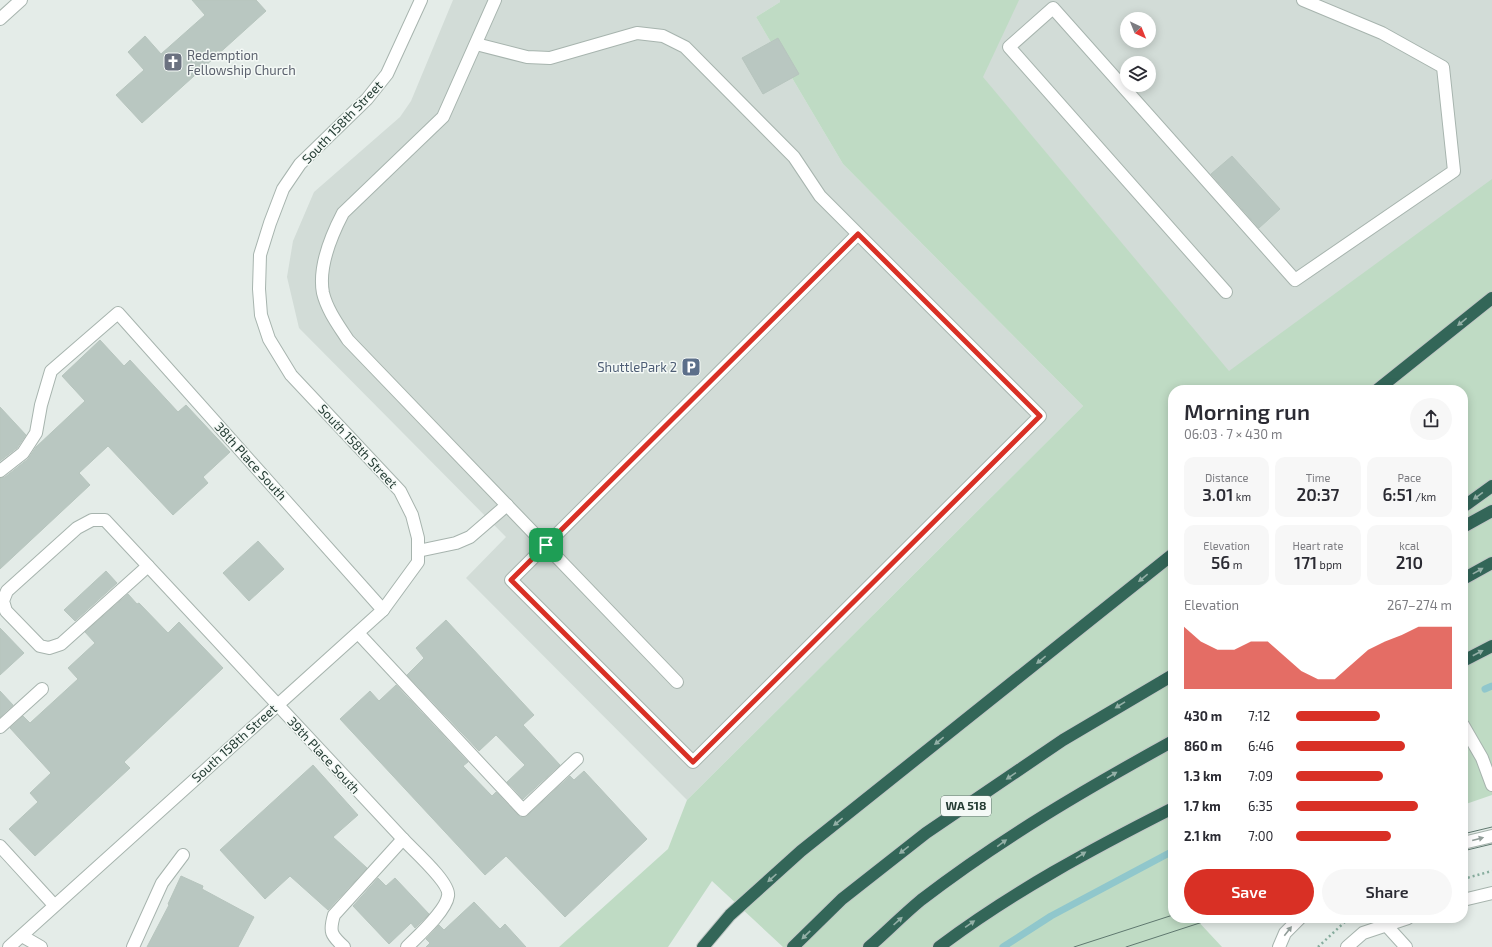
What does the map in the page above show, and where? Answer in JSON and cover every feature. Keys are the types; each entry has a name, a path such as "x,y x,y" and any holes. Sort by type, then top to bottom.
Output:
{"highway":[{"path":"1383,385 1492,298"},
{"path":"1468,503 1492,486"},
{"path":"1468,524 1492,511"},
{"path":"703,947 730,915 801,851 1168,558"},
{"path":"1468,577 1492,563"},
{"path":"1468,658 1492,646"},
{"name":"WA 518","path":"793,947 842,899 926,833 1063,740 1168,677"},
{"path":"869,947 920,901 1014,833 1123,768 1168,744"},
{"path":"939,947 972,922 1092,849 1168,811"}],"street":[{"path":"0,19 21,0"},
{"name":"South 158th Street","path":"9,947 24,941 54,905 383,610 418,562 418,538 412,515 400,491 291,375 269,339 261,314 259,289 260,255 283,189 300,164 367,99 387,74 421,0"},
{"path":"495,0 444,117 343,213 333,232 324,262 323,293 332,316 348,340 677,682"},
{"path":"1226,292 1009,47 1053,4 1296,280 1454,171 1443,67 1382,33 1303,0"},
{"path":"476,44 527,57 550,58 638,33 663,36 685,47 794,157 820,196 858,234 1040,416 693,762 511,580 858,234"},
{"name":"38th Place South","path":"0,471 23,453 36,434 41,405 52,371 118,313 383,610"},
{"path":"418,551 456,543 470,537 507,505"},
{"name":"39th Place South","path":"148,566 62,644 49,648 40,646 6,611 3,601 7,591 77,528 92,520 105,520 148,566 277,705 403,839 446,886 448,896 442,909 407,947"},
{"path":"358,633 523,810 577,759"},
{"path":"0,727 42,689"},
{"path":"1468,733 1482,758 1492,785"},
{"path":"1468,842 1492,836"},
{"path":"344,947 333,937 330,926 334,915 403,839"},
{"path":"0,846 54,905"},
{"path":"133,947 162,883 183,855"},
{"path":"1468,899 1492,893"},
{"path":"1279,947 1285,933 1295,923"},
{"path":"1347,947 1363,933 1392,923"},
{"path":"1386,925 1406,947"},
{"path":"24,941 41,947"}],"path":[{"path":"1468,878 1492,871"},
{"path":"1318,947 1344,923"}],"shaded area":[{"name":"ShuttlePark 2","path":"453,0 780,0 780,2 756,17 843,164 1083,406 687,800 466,578 506,537 299,328 287,277 293,241 314,192 400,117 411,101"},
{"path":"918,0 1492,0 1492,263 1254,385 1240,385"}],"green space":[{"path":"780,0 1019,0 983,77 1229,371 1492,179 1492,795 1468,803 1468,385 1168,385 1168,923 1200,923 1222,947 783,947 712,881 668,947 559,947 668,849 687,800 1083,406 843,164 756,17 780,2"}],"building":[{"name":"Redemption Fellowship Church","path":"192,0 256,0 266,11 142,123 116,95 144,70 128,52 145,36 161,54 205,15"},
{"path":"778,38 799,74 763,94 742,58"},
{"path":"1232,156 1280,209 1259,228 1211,174"},
{"path":"100,340 124,366 130,360 178,412 186,405 230,452 203,477 208,483 173,515 108,446 79,473 90,485 0,569 0,478 5,477 28,459 36,447 85,401 62,376"},
{"path":"0,407 26,435 17,448 0,461"},
{"path":"258,541 284,569 249,601 223,573"},
{"path":"106,571 117,583 75,621 64,610"},
{"path":"128,594 137,604 139,603 168,633 179,622 223,668 124,762 130,768 35,856 9,829 38,802 30,793 51,773 10,728 23,716 30,723 78,679 68,668 95,643 85,632"},
{"path":"446,620 534,715 523,725 560,765 523,799 507,782 525,765 496,735 479,751 407,675 424,658 416,648"},
{"path":"0,628 24,653 0,675"},
{"path":"396,685 468,762 463,766 492,796 496,792 520,817 528,815 570,776 574,780 584,771 647,839 565,917 506,856 485,875 340,719 370,691 379,701"},
{"path":"0,691 13,705 0,717"},
{"path":"313,765 358,815 333,837 367,868 328,910 290,876 265,899 220,850"},
{"path":"181,876 203,886 202,889 254,917 238,947 147,947 169,905 168,904"},
{"path":"378,878 386,886 395,878 429,914 415,928 411,923 389,944 353,906"},
{"path":"474,902 500,929 505,924 526,947 426,947 430,943 426,939 439,925 444,930"}],"waterway":[{"path":"1485,689 1492,686"},
{"path":"1003,947 1051,916 1168,854"}],"tram line":[{"path":"1468,833 1492,827"},
{"path":"1468,850 1492,844"},
{"path":"1074,947 1168,917"},
{"path":"1126,947 1200,923"}],"place":[{"name":"Redemption Fellowship Church","path":"173,62"},
{"name":"ShuttlePark 2","path":"691,367"}],"route":[{"path":"858,234 1040,416 693,762 511,580 546,545 858,234"}]}
